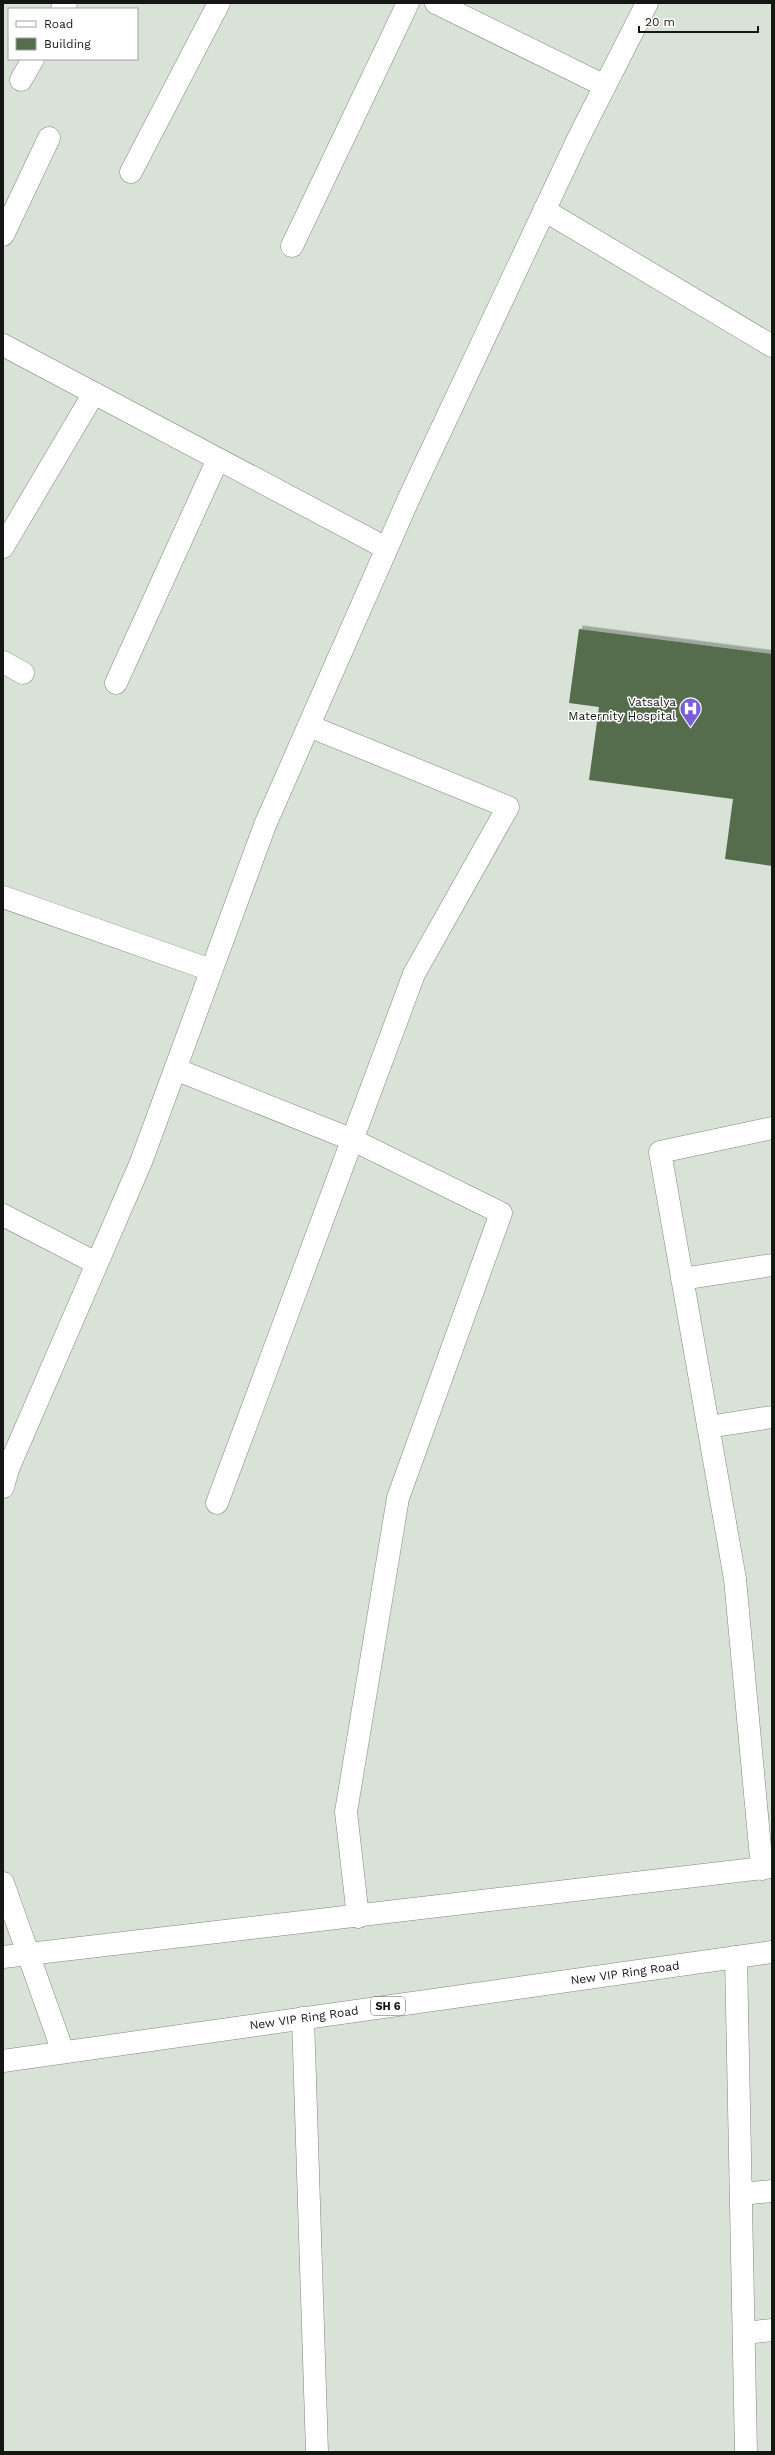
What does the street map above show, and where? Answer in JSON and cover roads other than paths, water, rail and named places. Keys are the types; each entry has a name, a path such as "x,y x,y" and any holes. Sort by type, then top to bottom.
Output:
{"street":[{"path":"131,172 219,3"},
{"path":"292,246 408,3"},
{"path":"436,3 605,86"},
{"path":"3,1487 8,1469 141,1162 265,824 386,548 544,210 647,3"},
{"path":"21,80 32,60"},
{"path":"3,235 49,138"},
{"path":"544,210 772,346"},
{"path":"3,345 386,548"},
{"path":"3,547 94,393"},
{"path":"116,683 218,459"},
{"path":"3,662 23,673"},
{"path":"217,1503 414,974 508,807 309,726"},
{"path":"3,897 211,970"},
{"path":"175,1069 353,1140 501,1213 398,1498 346,1812 358,1916"},
{"path":"3,1957 767,1868 735,1579 660,1152 772,1128"},
{"path":"3,1215 96,1263"},
{"path":"682,1279 772,1265"},
{"path":"708,1427 772,1417"},
{"path":"3,1883 63,2052"},
{"name":"New VIP Ring Road","path":"3,2061 772,1952"},
{"path":"736,1957 746,2452"},
{"path":"304,2018 317,2452"},
{"path":"741,2194 772,2191"},
{"path":"744,2333 772,2330"}],"place":[{"name":"Vatsalya Maternity Hospital","path":"691,728"}]}
